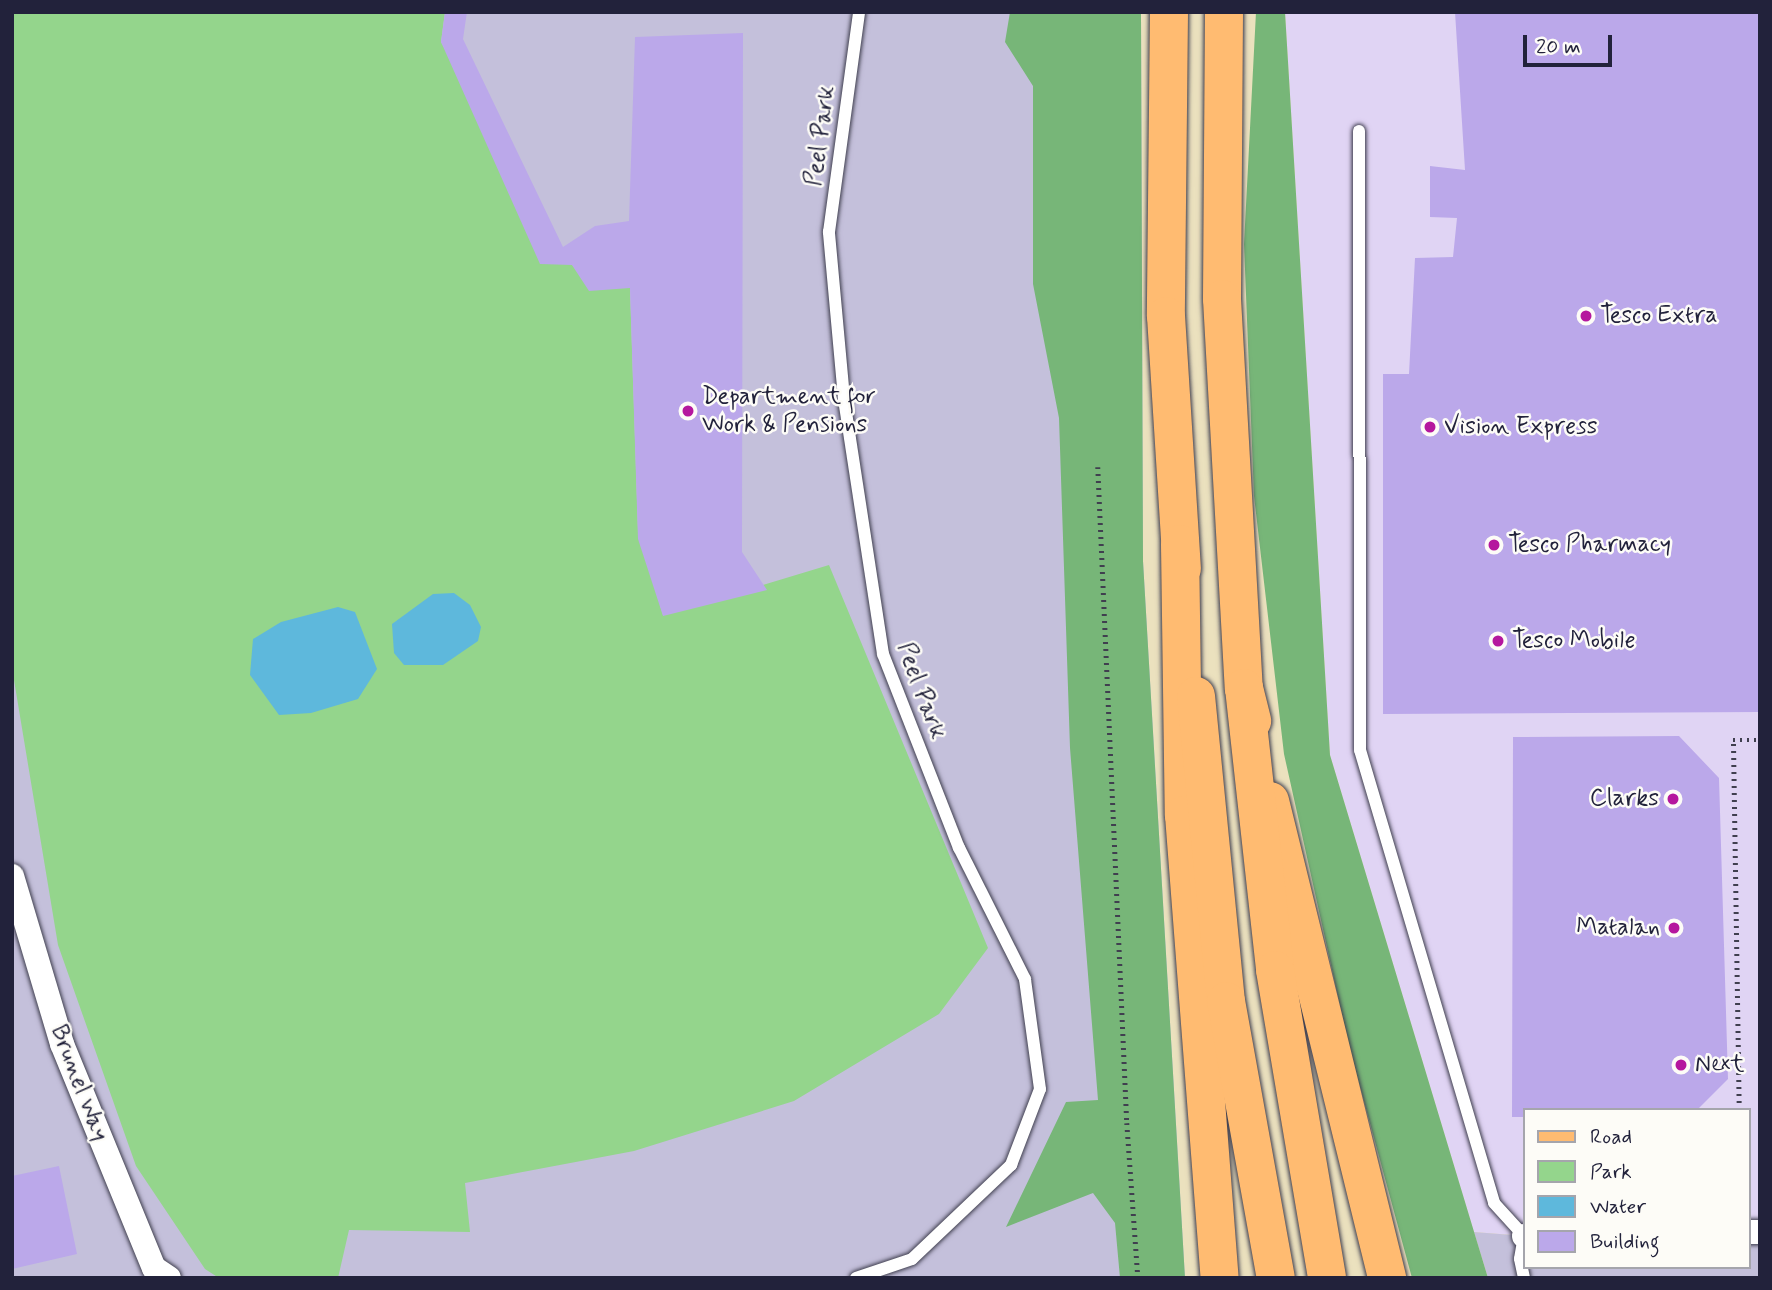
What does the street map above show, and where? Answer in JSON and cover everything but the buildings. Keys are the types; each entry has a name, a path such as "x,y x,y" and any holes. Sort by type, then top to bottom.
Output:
{"main road":[{"path":"1169,12 1166,316 1180,544 1226,1001 1276,1278"},
{"path":"1224,12 1222,299 1244,688 1275,970 1326,1278"},
{"path":"1180,544 1184,828 1220,1278"},
{"path":"1244,688 1312,988 1387,1278"}],"street":[{"name":"Brunel Way","path":"12,876 62,1044 155,1268 169,1278"}],"lane":[{"name":"Peel Park","path":"856,1278 912,1258 1011,1165 1041,1088 1025,979 960,848 883,654 844,398 829,232 859,12"},
{"path":"1359,131 1360,750 1494,1203 1524,1235"},
{"path":"1524,1241 1520,1259 1524,1278"}],"path":[{"path":"1098,467 1125,1096 1138,1278"},
{"path":"1739,1108 1733,740 1760,740"}],"shaded area":[{"path":"12,12 1141,12 1143,561 1185,1278 12,1278"},
{"path":"1285,12 1760,12 1760,1232 1751,1232 1751,1108 1524,1108 1524,1236 1474,1232 1330,755"},
{"path":"1474,1232 1524,1236 1524,1269 1751,1269 1751,1232 1760,1232 1760,1278 1488,1278"}],"green space":[{"path":"12,12 445,12 441,42 572,265 630,288 638,531 663,615 829,565 988,948 939,1014 794,1101 634,1151 465,1183 470,1232 349,1230 338,1278 219,1278 205,1269 136,1166 58,945 12,668"},
{"path":"1010,12 1141,12 1143,561 1185,1278 1120,1278 1115,1223 1093,1193 1006,1227 1066,1102 1098,1100 1070,748 1059,418 1033,284 1033,86 1005,42"},
{"path":"1256,12 1285,12 1330,755 1488,1278 1412,1278 1349,1046 1284,754 1254,496 1244,244"}],"water":[{"path":"454,593 470,605 481,627 478,641 443,665 404,665 394,653 392,624 433,594"},
{"path":"338,607 355,612 377,669 358,699 311,713 279,715 250,675 253,639 281,622"}],"place":[{"name":"Tesco Extra","path":"1586,316"},
{"name":"Department for Work & Pensions","path":"688,411"},
{"name":"Vision Express","path":"1430,427"},
{"name":"Tesco Pharmacy","path":"1494,545"},
{"name":"Tesco Mobile","path":"1498,641"},
{"name":"Clarks","path":"1673,799"},
{"name":"Matalan","path":"1674,928"},
{"name":"Next","path":"1681,1065"}]}
